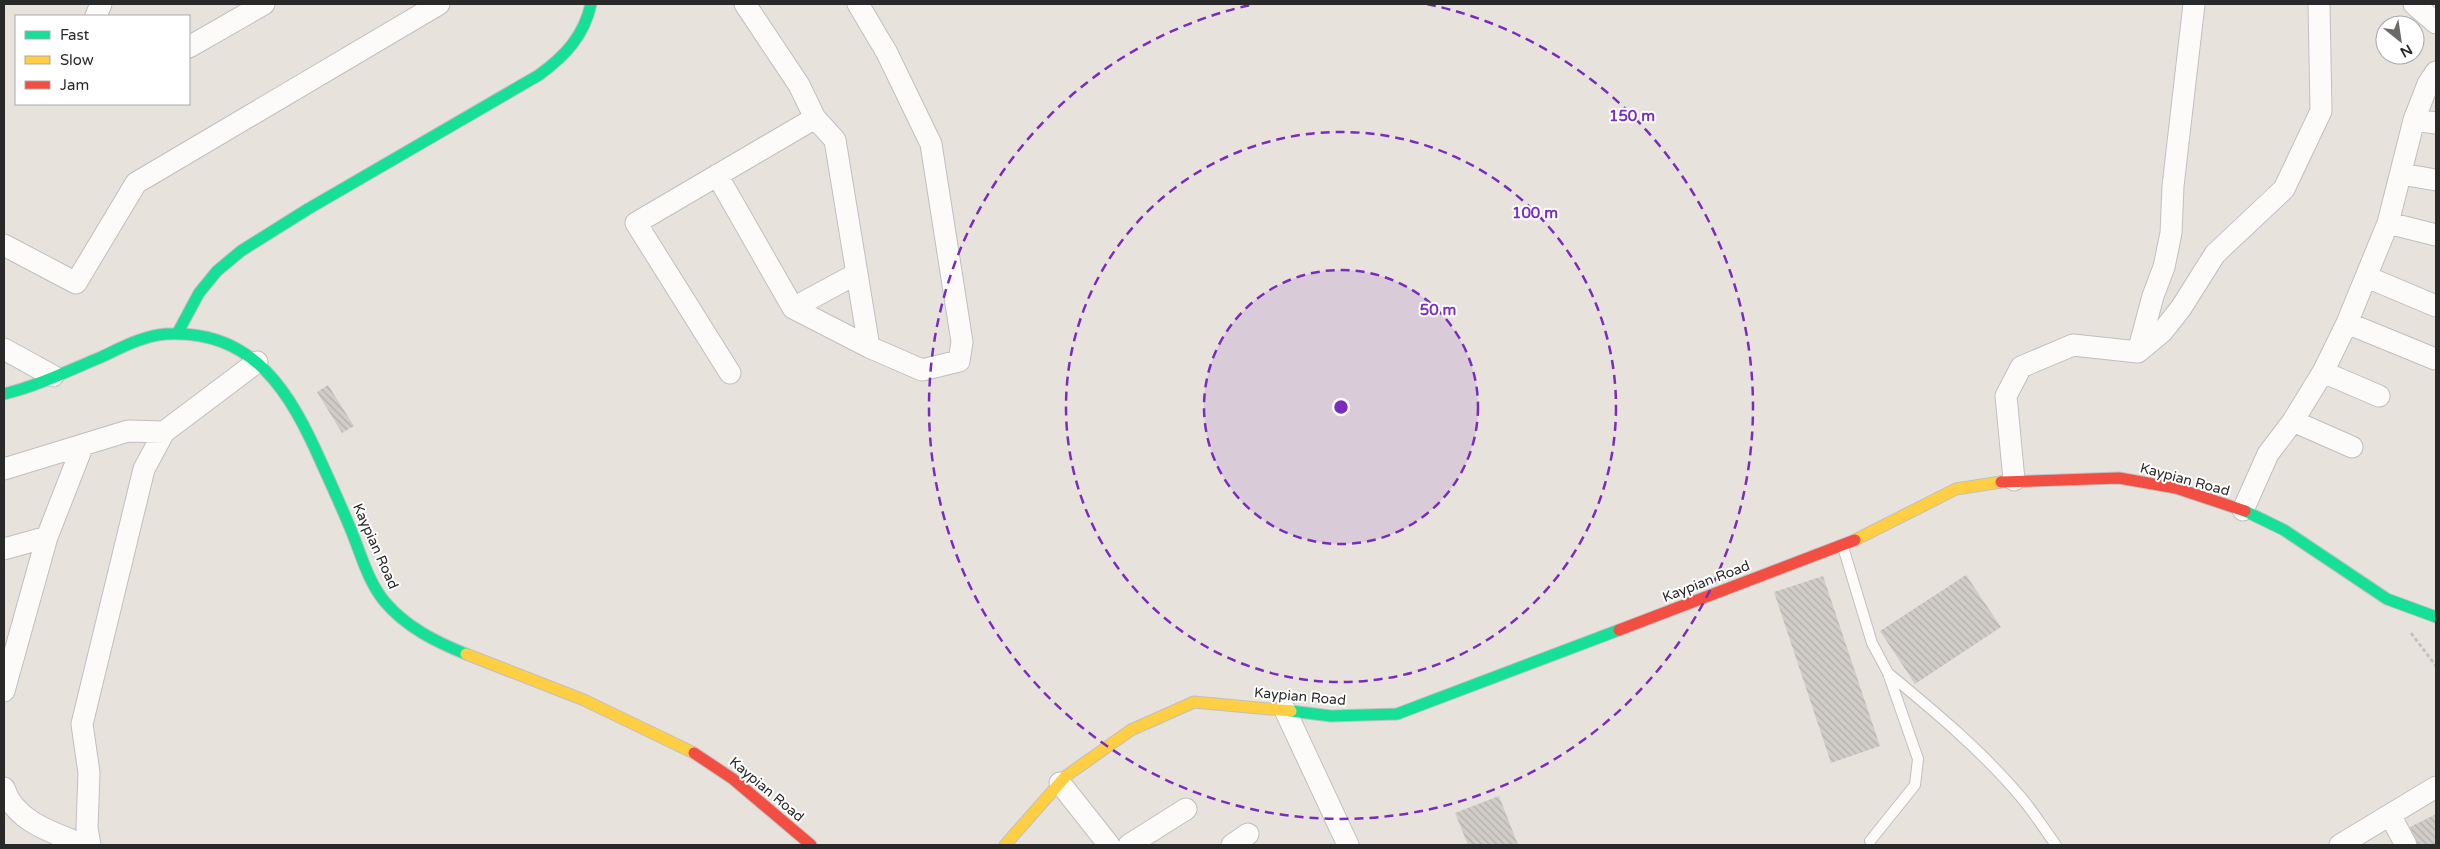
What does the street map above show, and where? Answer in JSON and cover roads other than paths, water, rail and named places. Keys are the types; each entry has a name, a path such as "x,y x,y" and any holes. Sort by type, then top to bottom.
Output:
{"main road":[{"path":"177,334 199,293 217,271 241,251 308,209 528,83 559,62 580,36 591,4"},
{"name":"Kaypian Road","path":"4,394 25,389 148,336 177,334 204,338 228,345 257,362 281,383 299,411 352,531 364,563 385,602 410,625 436,641 480,660 550,686 683,746 746,787 771,812 811,845"},
{"name":"Kaypian Road","path":"1004,845 1066,776 1131,730 1194,702 1331,716 1397,714 1843,546 1956,490 2014,480 2119,478 2176,488 2243,510 2284,530 2387,599 2436,617"}],"street":[{"path":"190,46 264,4"},
{"path":"4,245 76,283 136,183 438,4"},
{"path":"745,4 800,85 815,118 835,140 869,347"},
{"path":"717,175 793,308 869,347 922,370 959,361 962,342 931,144 887,54 858,4"},
{"path":"2138,352 2153,296 2164,267 2171,233 2173,186 2194,4"},
{"path":"2014,480 2006,396 2021,367 2073,345 2138,352 2162,332 2181,308 2215,254 2284,189 2321,110 2319,4"},
{"path":"2414,4 2436,22"},
{"path":"2243,510 2268,454 2293,421 2323,372 2347,323 2388,222 2414,120 2428,84 2436,72"},
{"path":"730,373 636,223 815,118"},
{"path":"2414,120 2436,123"},
{"path":"2401,174 2436,180"},
{"path":"2388,222 2436,235"},
{"path":"793,308 856,274"},
{"path":"2367,277 2436,306"},
{"path":"2347,323 2435,358"},
{"path":"4,349 53,376"},
{"path":"90,845 87,828 89,773 82,724 144,469 164,432 257,362"},
{"path":"2323,372 2379,396"},
{"path":"2293,421 2352,447"},
{"path":"4,469 128,431 164,432"},
{"path":"4,691 14,620 83,445"},
{"path":"4,549 47,537"},
{"path":"1285,710 1348,845"},
{"path":"1060,783 1091,826 1109,845"},
{"path":"2340,845 2436,787"},
{"path":"4,788 7,798 32,823 84,845"},
{"path":"1129,845 1186,809"},
{"path":"2390,815 2406,845"}],"lane":[{"path":"1843,546 1872,643 1888,673 1918,759 1915,785 1870,841"},
{"path":"1888,673 1931,708 1971,745 2020,796 2056,845"}]}
